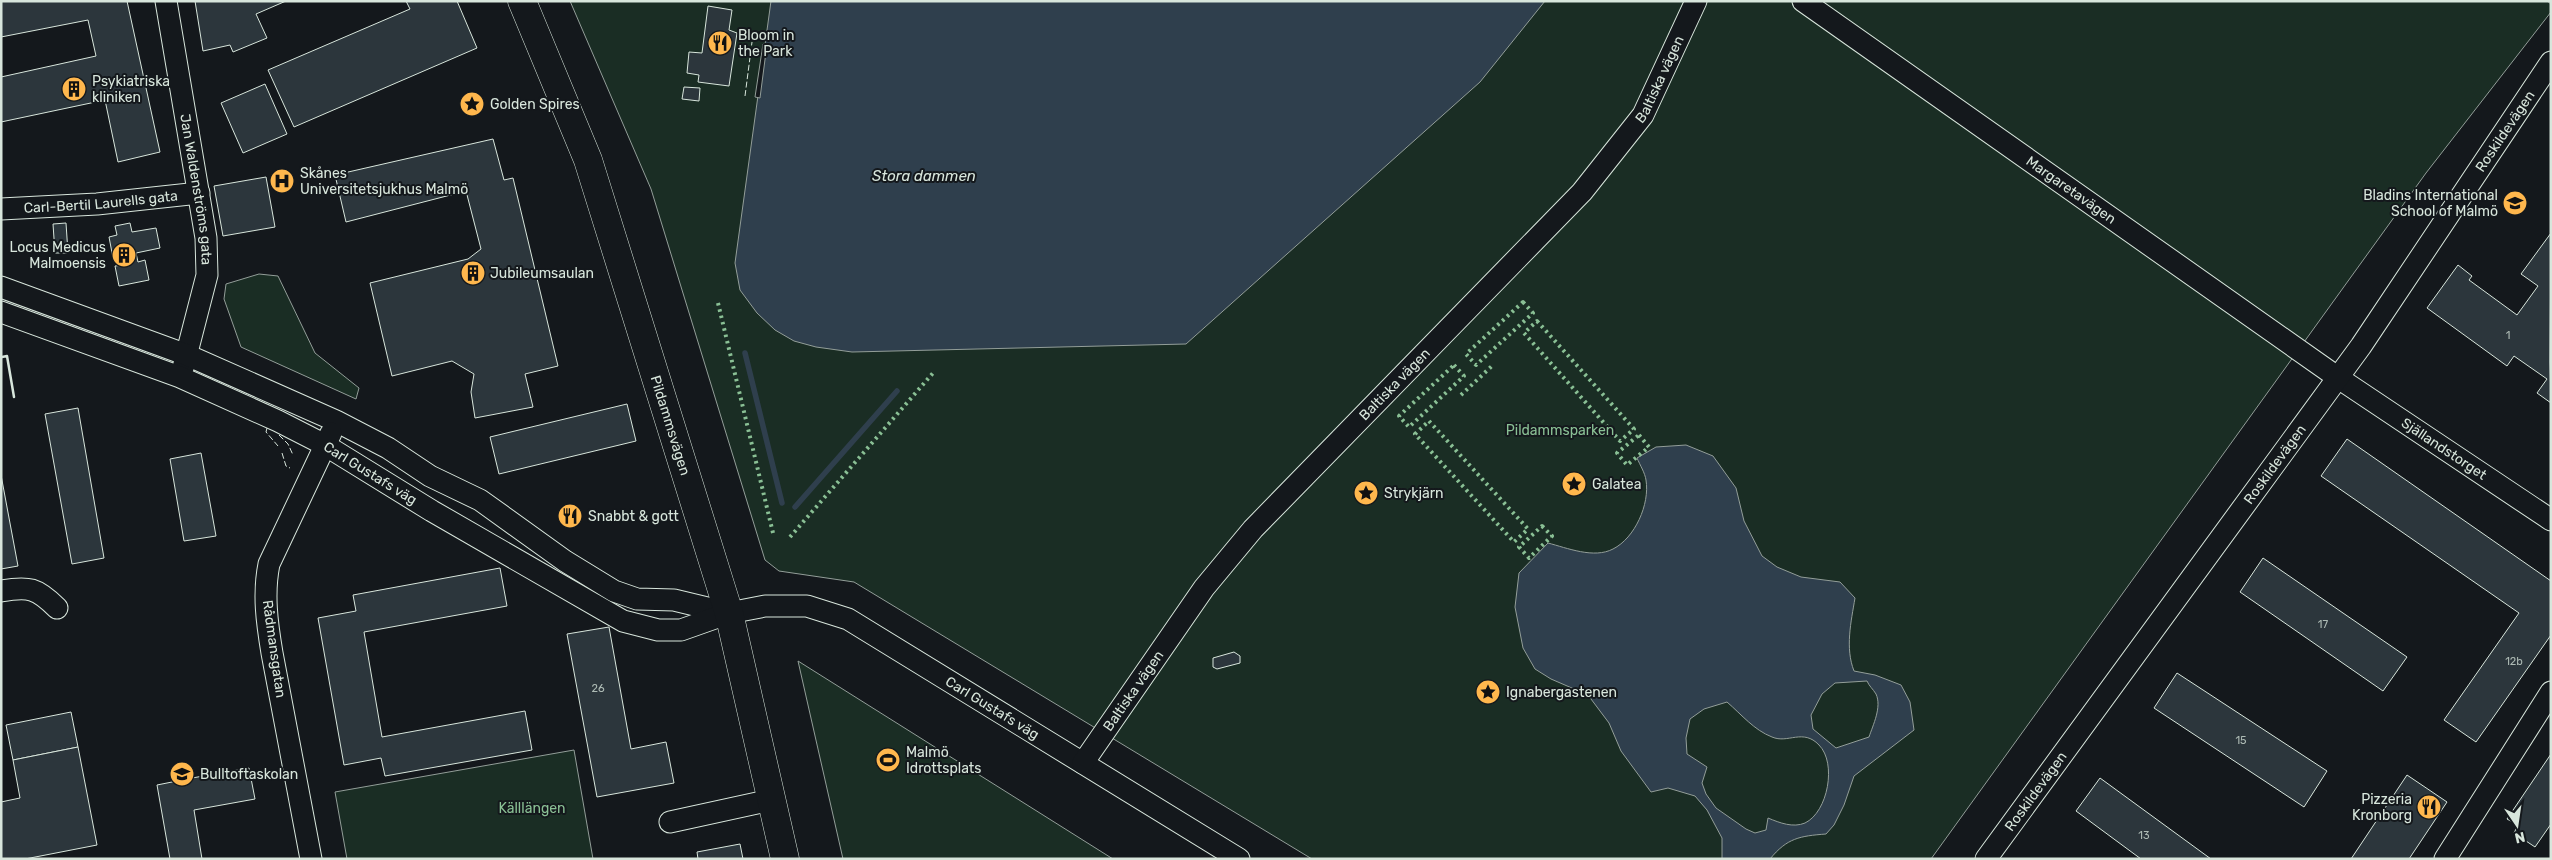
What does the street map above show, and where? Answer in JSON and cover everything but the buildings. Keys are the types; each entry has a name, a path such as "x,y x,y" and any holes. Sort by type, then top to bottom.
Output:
{"main road":[{"name":"Pildammsvägen","path":"522,1 588,160 728,613 785,859"}],"street":[{"name":"Jan Waldenströms gata","path":"166,1 206,238 207,275 180,377"},
{"name":"Baltiska vägen","path":"1083,763 1204,588 1253,529 1582,192 1643,115 1696,1"},
{"name":"Margaretavägen","path":"1803,1 2338,377"},
{"name":"Roskildevägen","path":"1986,859 2374,328 2551,62"},
{"name":"Carl-Bertil Laurells gata","path":"1,209 96,204 199,194"},
{"name":"Carl Gustafs väg","path":"1,287 187,355 336,421 388,448 430,476 480,500 565,561 614,591 637,599 674,600 728,613"},
{"name":"Carl Gustafs väg","path":"1,312 180,377 278,421 325,445 432,511 623,621 658,630 681,630 728,613 766,606 806,606 848,619 1239,859"},
{"name":"Själlandstorget","path":"2338,377 2551,520"},
{"name":"Rådmansgatan","path":"311,859 267,622 266,580 269,564 336,421"},
{"path":"1,591 20,588 35,589 58,608"},
{"path":"2445,859 2551,692"},
{"path":"670,822 771,800"}],"green space":[{"name":"Pildammsparken","path":"570,1 2547,1 2551,4 2551,12 2426,173 1931,859 1312,859 854,582 779,571 765,560 651,189"},
{"path":"259,274 278,276 315,353 359,388 356,399 241,347 224,299 226,284"},
{"name":"Malmö Idrottsplats","path":"798,661 1113,859 843,859"},
{"name":"Källlängen","path":"574,750 593,859 347,859 335,792"}],"water":[{"name":"Stora dammen","path":"771,1 1545,1 1480,82 1186,344 852,352 816,347 794,341 775,330 757,313 740,290 735,263"},
{"path":"1686,445 1713,456 1736,488 1744,521 1762,556 1777,567 1801,577 1840,582 1855,598 1849,644 1854,671 1875,675 1901,685 1910,702 1914,730 1854,776 1844,805 1834,825 1826,834 1801,837 1788,842 1770,859 1722,859 1722,838 1707,810 1695,796 1668,788 1651,792 1621,751 1609,723 1588,695 1551,679 1535,669 1523,648 1515,607 1519,573 1548,543 1589,553 1606,552 1621,544 1634,529 1646,499 1647,489 1644,472 1637,458 1656,447","holes":["1867,681 1878,699 1876,716 1869,737 1836,748 1813,729 1811,715 1822,694 1835,683","1727,702 1766,734 1778,739 1807,738 1813,740 1825,753 1829,775 1824,798 1813,817 1805,823 1791,825 1768,818 1766,830 1755,833 1716,808 1706,794 1702,783 1707,767 1687,754 1686,738 1690,719 1704,709"]}],"pier":[{"path":"763,44 767,44 760,98 755,97"}],"waterway":[{"path":"745,353 782,503"},
{"path":"795,507 897,391"}],"hedge":[{"path":"1523,302 1533,313 1476,365 1466,354 1523,302"},
{"path":"718,303 773,533"},
{"path":"1537,321 1634,429 1620,441 1524,333 1537,321"},
{"path":"1454,365 1464,376 1409,427 1399,416 1454,365"},
{"path":"1461,395 1493,365"},
{"path":"790,537 933,373"},
{"path":"1429,421 1528,529 1514,542 1415,434 1429,421"},
{"path":"1639,435 1649,447 1627,465 1617,453 1639,435"},
{"path":"1542,526 1552,536 1529,558 1519,547 1542,526"}],"fence":[{"path":"745,96 752,42"},
{"path":"267,428 266,432 278,446"},
{"path":"279,435 288,444 293,455"},
{"path":"282,453 286,466 290,468"}],"wall":[{"path":"2,357 7,356 14,397"}],"place":[{"name":"Bloom in the Park","path":"720,43"},
{"name":"Psykiatriska kliniken","path":"74,89"},
{"name":"Golden Spires","path":"472,104"},
{"name":"Skånes Universitetsjukhus Malmö","path":"282,181"},
{"name":"Bladins International School of Malmö","path":"2515,203"},
{"name":"Locus Medicus Malmoensis","path":"124,255"},
{"name":"Jubileumsaulan","path":"473,273"},
{"name":"Galatea","path":"1574,484"},
{"name":"Strykjärn","path":"1366,493"},
{"name":"Snabbt & gott","path":"570,516"},
{"name":"Ignabergastenen","path":"1488,692"},
{"name":"Malmö Idrottsplats","path":"888,760"},
{"name":"Bulltoftaskolan","path":"182,774"},
{"name":"Pizzeria Kronborg","path":"2429,807"}]}
